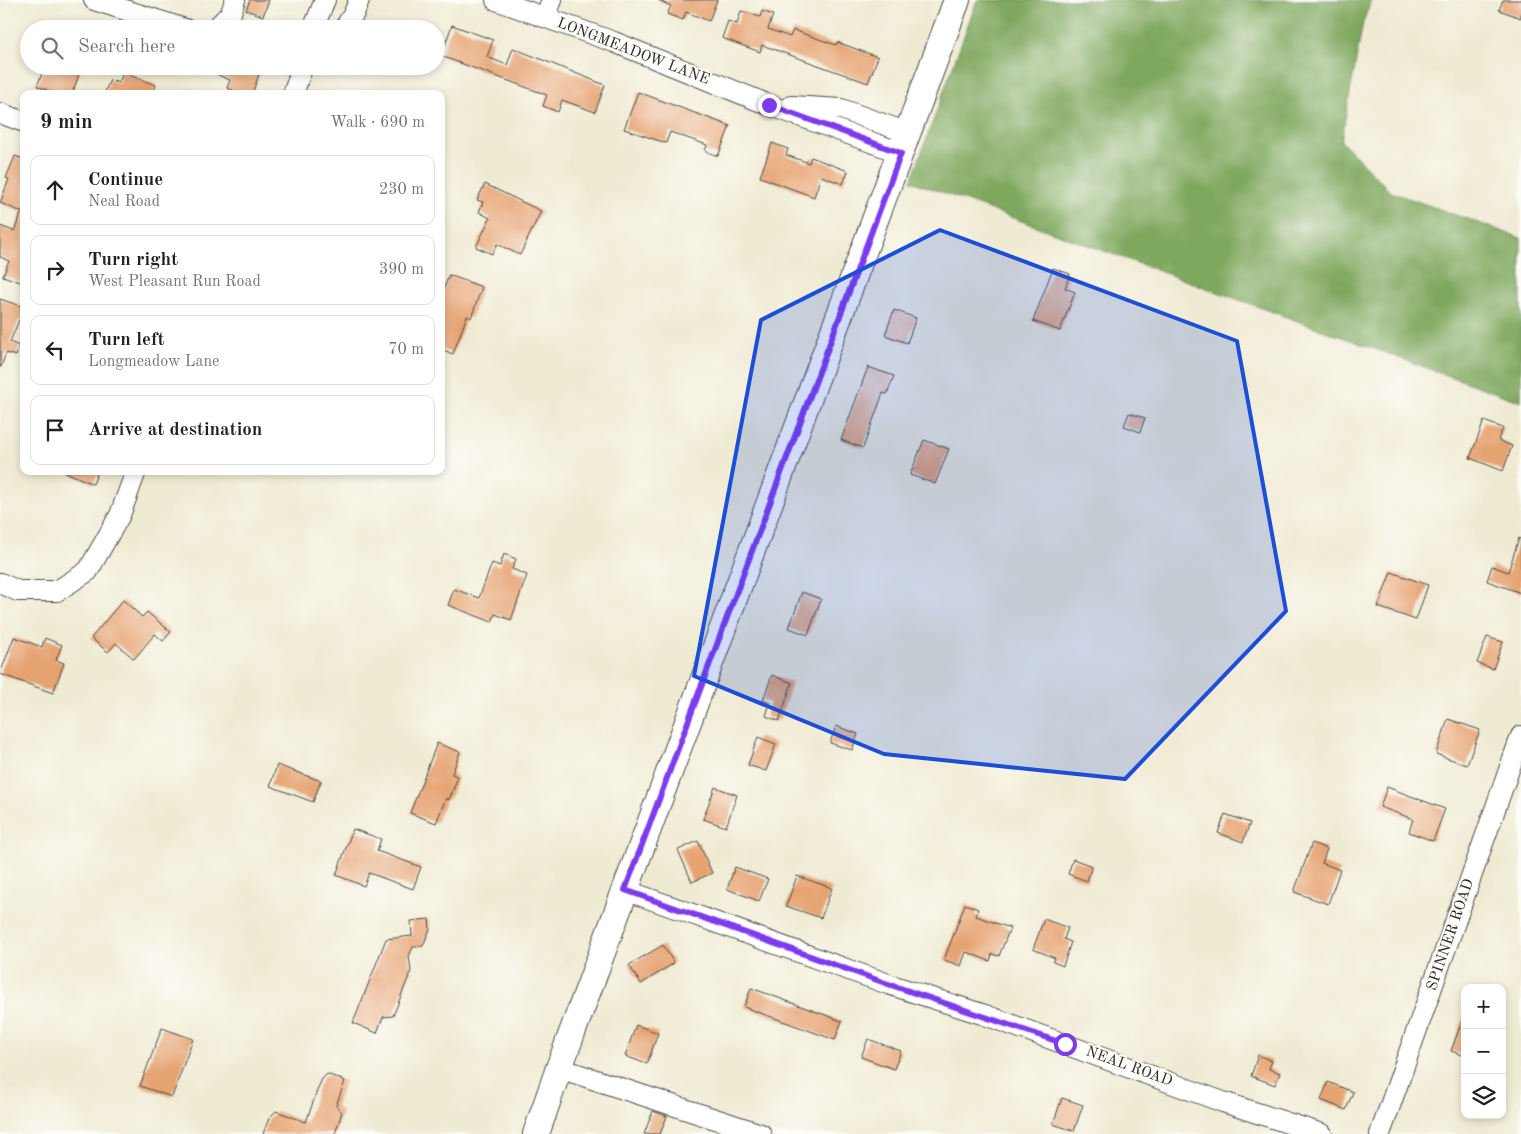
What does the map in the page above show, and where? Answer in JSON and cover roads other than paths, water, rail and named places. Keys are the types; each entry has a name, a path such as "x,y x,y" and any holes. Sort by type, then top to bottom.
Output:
{"main road":[{"path":"536,1134 957,0"}],"street":[{"path":"94,0 157,20"},
{"path":"224,20 231,13 235,0"},
{"path":"349,20 359,0"},
{"name":"LONGMEADOW LANE","path":"496,0 548,9 614,42 769,105 841,109 905,143"},
{"path":"294,90 300,75"},
{"path":"0,113 20,120"},
{"path":"0,583 18,591 57,591 88,571 120,515 135,475"},
{"name":"SPINNER ROAD","path":"1380,1134 1521,736"},
{"name":"NEAL ROAD","path":"625,890 891,985 1002,1021 1223,1102 1322,1134"},
{"path":"559,1068 761,1134"}]}
